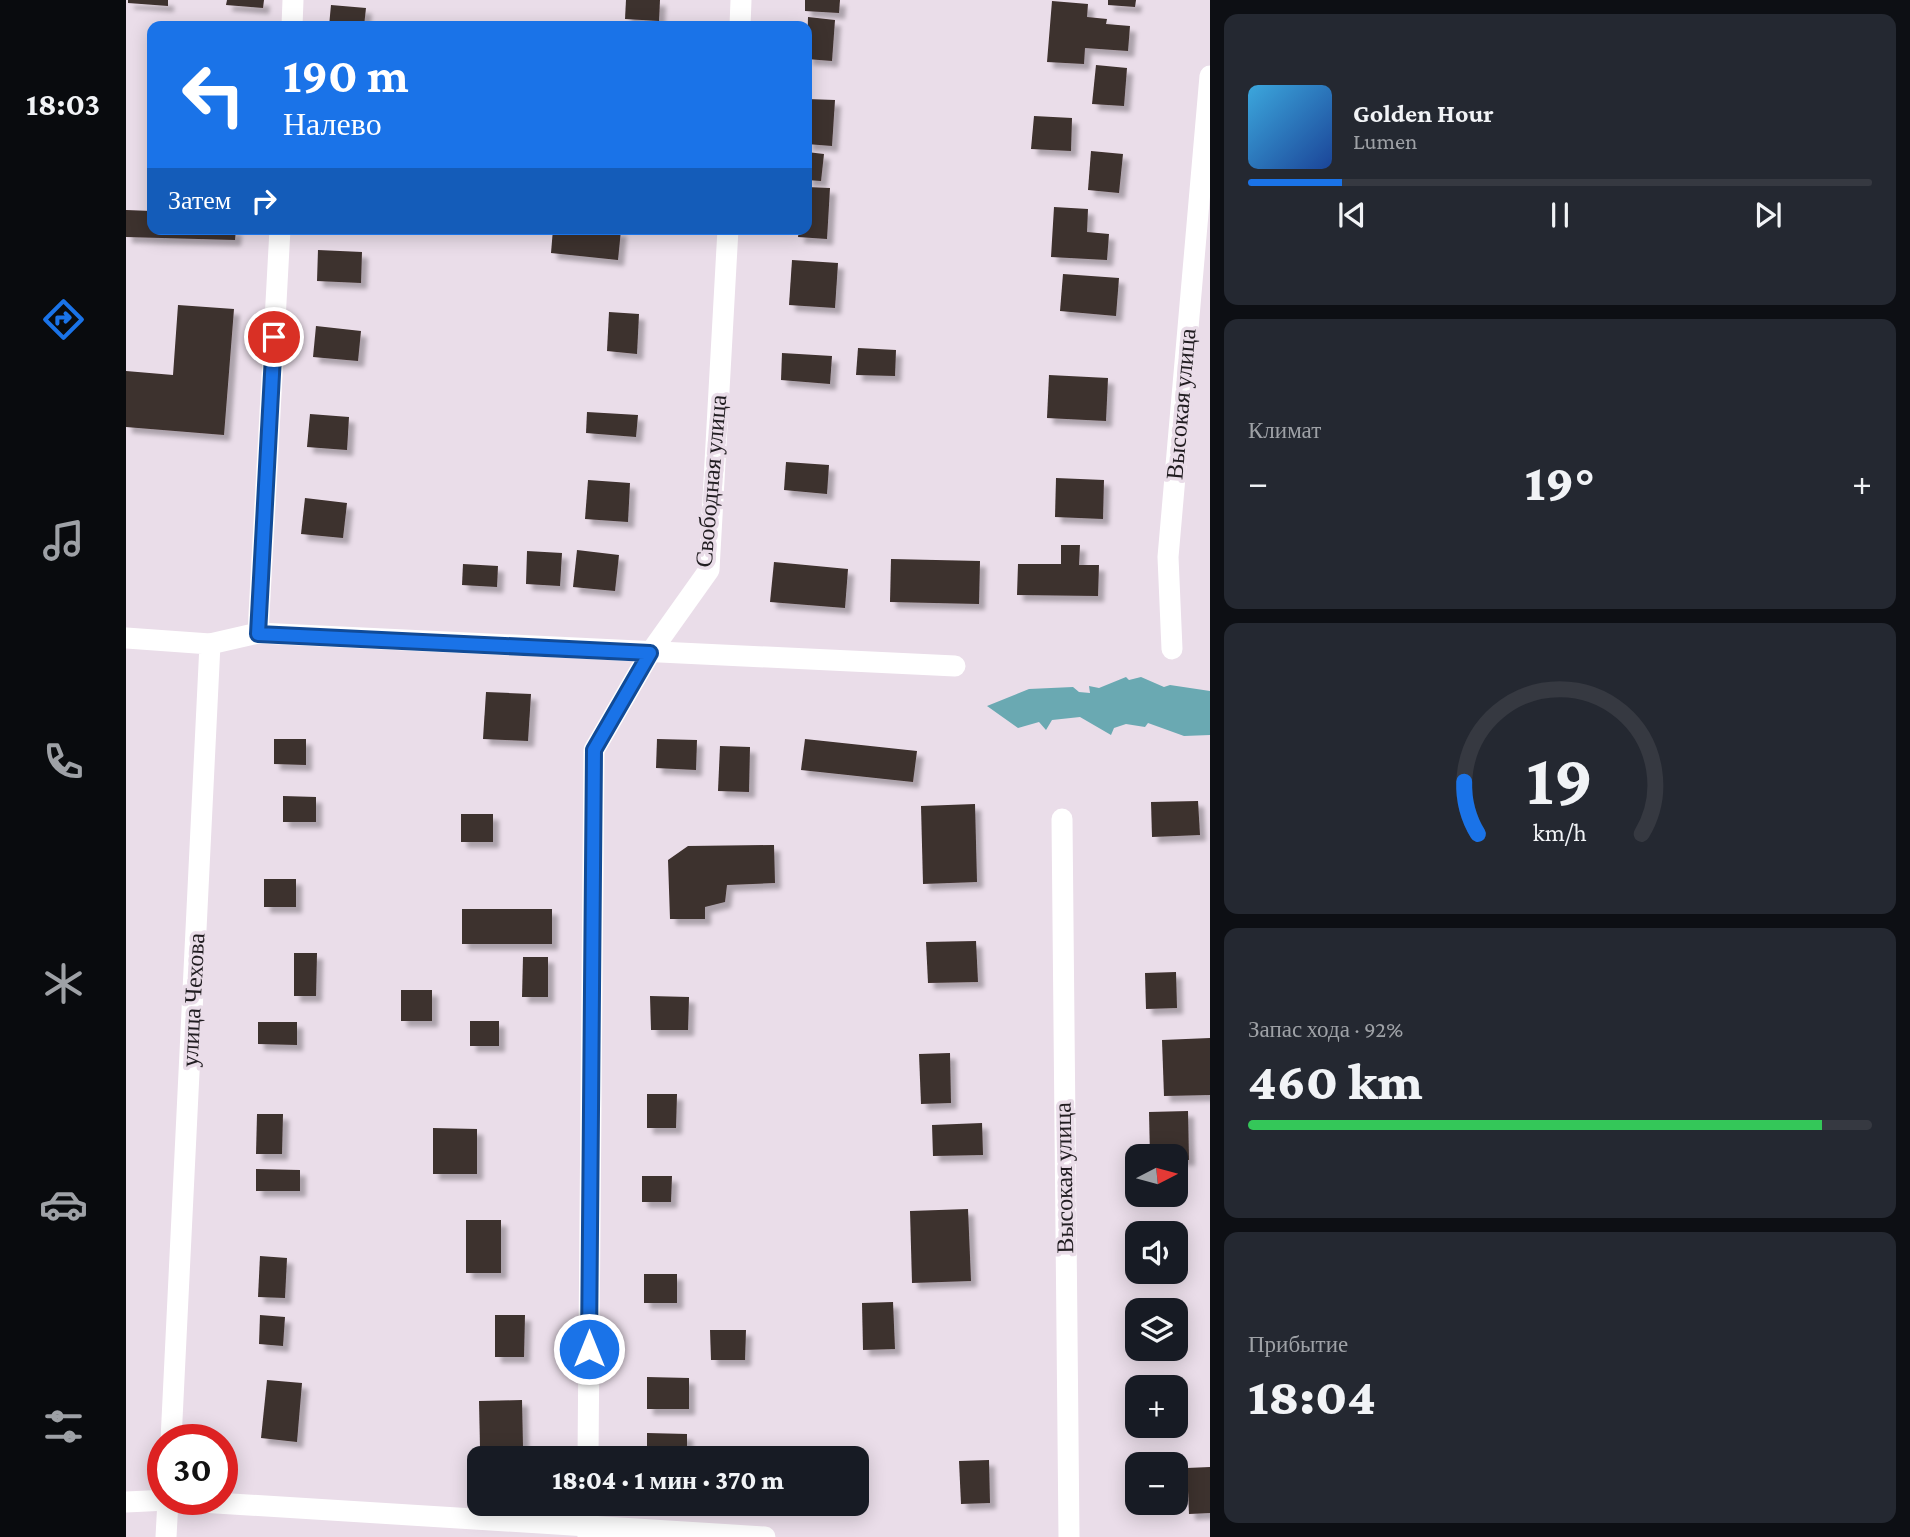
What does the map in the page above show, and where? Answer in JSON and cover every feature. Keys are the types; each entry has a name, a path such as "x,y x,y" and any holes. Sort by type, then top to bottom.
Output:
{"street":[{"path":"292,21 293,0"},
{"path":"740,21 741,0"},
{"name":"Высокая улица","path":"1172,649 1167,557 1210,75"},
{"path":"258,634 280,235"},
{"name":"Свободная улица","path":"588,1446 594,750 650,653 709,570 728,235"},
{"path":"126,638 210,644 258,634 955,666"},
{"name":"улица Чехова","path":"172,1424 210,644"},
{"name":"Высокая улица","path":"1062,819 1069,1537"},
{"path":"126,1502 147,1501"},
{"path":"238,1505 588,1532 765,1537"},
{"path":"166,1537 167,1515"}],"water":[{"path":"1126,677 1129,680 1141,677 1164,687 1170,685 1210,691 1210,735 1184,736 1148,723 1145,727 1126,724 1114,728 1111,735 1080,717 1052,720 1046,730 1039,722 1018,728 987,706 1029,689 1073,687 1079,692 1090,693 1089,686 1099,688"}],"building":[{"path":"128,0 168,0 168,6 128,3"},
{"path":"227,0 264,0 263,8 226,5"},
{"path":"626,0 660,0 659,21 625,19"},
{"path":"805,0 840,0 839,13 805,11"},
{"path":"1108,0 1136,0 1135,7 1108,5"},
{"path":"1052,1 1088,4 1087,17 1107,19 1106,24 1130,26 1128,51 1085,48 1084,64 1047,62"},
{"path":"331,5 366,8 365,21 329,21"},
{"path":"808,17 835,20 832,61 812,59 812,21 808,21"},
{"path":"1096,65 1127,68 1124,106 1092,104"},
{"path":"812,99 835,100 832,146 812,144"},
{"path":"1034,116 1072,118 1071,151 1031,149"},
{"path":"1091,151 1123,154 1119,193 1088,190"},
{"path":"812,153 824,154 821,181 812,180"},
{"path":"812,187 830,188 827,239 798,237 812,235"},
{"path":"1054,207 1088,209 1087,232 1109,234 1107,260 1051,257"},
{"path":"126,210 147,211 147,235 235,235 235,240 126,237"},
{"path":"552,235 620,235 618,260 551,253"},
{"path":"318,250 362,252 361,283 317,281"},
{"path":"792,260 838,263 835,308 789,305"},
{"path":"1063,274 1119,278 1116,316 1060,311"},
{"path":"178,305 234,309 224,435 126,427 126,371 173,375"},
{"path":"609,312 639,314 637,354 607,351"},
{"path":"316,326 361,331 358,361 313,357"},
{"path":"858,348 896,350 895,376 856,375"},
{"path":"782,353 832,356 830,384 781,380"},
{"path":"1049,375 1108,378 1106,421 1047,418"},
{"path":"587,412 638,415 636,437 586,433"},
{"path":"310,414 349,417 347,450 307,447"},
{"path":"786,462 829,465 827,494 784,490"},
{"path":"1056,478 1104,480 1103,519 1055,517"},
{"path":"588,480 630,483 628,522 585,519"},
{"path":"305,498 347,503 343,538 301,534"},
{"path":"1061,545 1080,545 1079,565 1099,565 1098,596 1017,595 1018,564 1061,564"},
{"path":"577,550 619,555 615,591 573,587"},
{"path":"527,551 562,553 560,586 526,584"},
{"path":"891,559 980,561 979,604 890,602"},
{"path":"774,562 848,569 845,608 770,602"},
{"path":"463,564 498,566 497,587 462,585"},
{"path":"486,692 531,694 528,741 483,739"},
{"path":"274,739 306,739 306,765 274,764"},
{"path":"657,739 697,740 696,770 656,768"},
{"path":"805,739 917,751 913,782 801,770"},
{"path":"720,746 750,747 749,792 718,791"},
{"path":"283,796 316,797 316,822 283,822"},
{"path":"1198,801 1200,835 1152,837 1151,802"},
{"path":"975,804 977,882 923,884 921,806"},
{"path":"461,814 493,814 493,842 461,842"},
{"path":"774,845 775,883 727,885 725,902 705,907 705,919 670,919 668,860 688,846"},
{"path":"264,879 296,879 296,907 264,907"},
{"path":"462,909 552,909 552,944 462,944"},
{"path":"976,941 978,982 928,983 926,942"},
{"path":"294,953 317,953 316,996 294,996"},
{"path":"523,957 548,957 548,997 522,997"},
{"path":"1176,972 1177,1008 1146,1009 1145,973"},
{"path":"401,990 432,990 432,1021 401,1021"},
{"path":"650,996 689,997 688,1030 651,1030"},
{"path":"470,1021 499,1021 499,1046 470,1046"},
{"path":"258,1022 297,1022 297,1045 258,1044"},
{"path":"1210,1038 1210,1095 1164,1096 1162,1040"},
{"path":"950,1053 951,1103 921,1104 919,1054"},
{"path":"647,1094 677,1094 676,1128 647,1128"},
{"path":"1188,1111 1189,1160 1188,1144 1150,1144 1149,1112"},
{"path":"257,1114 283,1114 282,1154 256,1154"},
{"path":"982,1123 983,1155 933,1156 932,1125"},
{"path":"433,1128 477,1129 477,1174 433,1174"},
{"path":"256,1169 300,1170 300,1191 256,1191"},
{"path":"642,1176 672,1176 671,1202 642,1202"},
{"path":"968,1209 971,1281 912,1283 910,1211"},
{"path":"466,1220 501,1220 501,1273 466,1273"},
{"path":"260,1256 287,1258 285,1298 258,1297"},
{"path":"644,1274 677,1274 677,1303 644,1303"},
{"path":"893,1302 895,1349 863,1350 862,1303"},
{"path":"260,1315 285,1317 283,1346 259,1344"},
{"path":"495,1315 525,1315 524,1357 495,1357"},
{"path":"710,1330 746,1330 745,1360 711,1360"},
{"path":"647,1377 689,1378 689,1409 647,1409"},
{"path":"267,1380 302,1383 297,1442 261,1438"},
{"path":"522,1400 523,1446 480,1446 479,1401"},
{"path":"647,1433 687,1434 687,1446 647,1446"},
{"path":"989,1460 990,1503 961,1504 959,1461"},
{"path":"1210,1467 1210,1513 1189,1514 1188,1468"}],"route":[{"path":"274,337 258,634 650,653 594,750 589,1349"}]}
